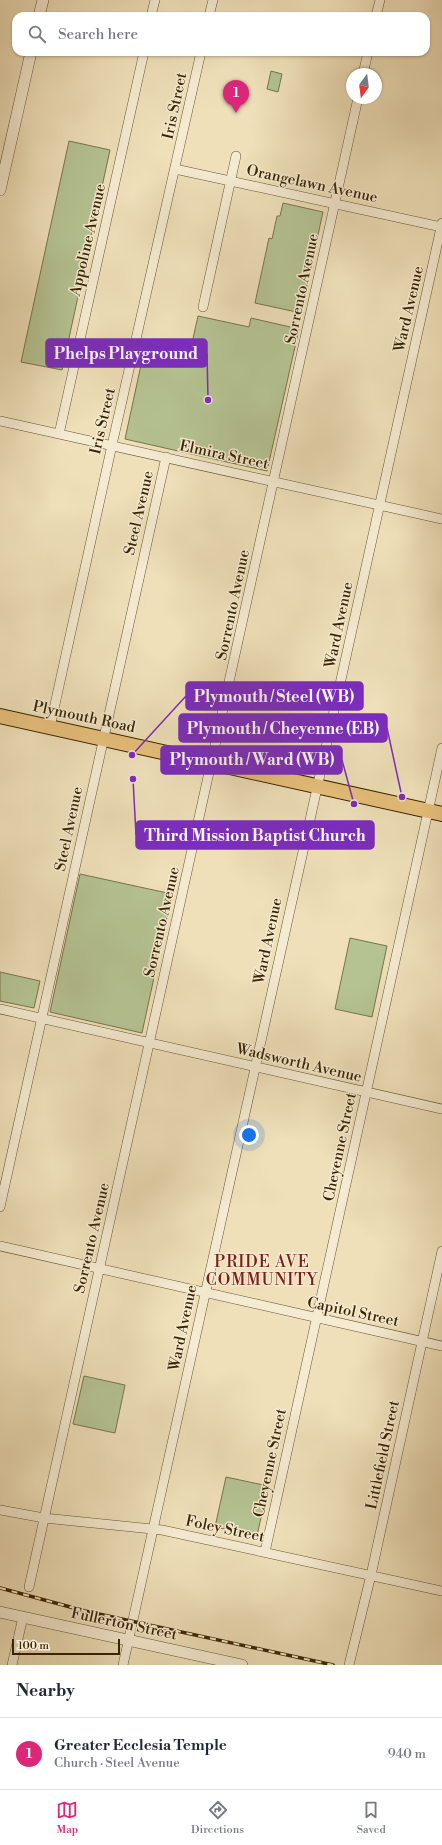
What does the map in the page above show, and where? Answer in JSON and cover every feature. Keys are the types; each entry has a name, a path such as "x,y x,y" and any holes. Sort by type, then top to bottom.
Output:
{"main road":[{"name":"Plymouth Road","path":"0,716 435,812"}],"street":[{"path":"40,12 43,0"},
{"path":"153,12 155,0"},
{"path":"210,12 213,0"},
{"path":"377,12 380,0"},
{"path":"0,190 1,177 30,56"},
{"name":"Appoline Avenue","path":"59,434 143,56"},
{"name":"Iris Street","path":"50,727 200,56"},
{"path":"365,68 367,56"},
{"name":"Sorrento Avenue","path":"28,1587 275,481 357,104"},
{"path":"203,307 236,156"},
{"name":"Orangelawn Avenue","path":"175,169 442,226"},
{"name":"Ward Avenue","path":"123,1665 379,504 442,226"},
{"name":"Elmira Street","path":"0,421 442,518"},
{"name":"Steel Avenue","path":"0,1207 166,457"},
{"name":"Cheyenne Street","path":"265,1552 366,1092 435,812 442,748"},
{"path":"0,1009 42,1019"},
{"name":"Wadsworth Avenue","path":"42,1019 442,1109"},
{"name":"Capitol Street","path":"0,1246 442,1346"},
{"name":"Littlefield Street","path":"349,1665 442,1251"},
{"name":"Foley Street","path":"0,1510 44,1518 154,1529 442,1591"},
{"name":"Fullerton Street","path":"0,1612 225,1663 242,1665"},
{"path":"12,1665 23,1617"}],"green space":[{"path":"271,71 282,74 278,92 267,89"},
{"path":"69,141 110,150 62,370 21,362"},
{"path":"283,203 323,212 301,313 255,303 269,238 272,239 277,216 280,216"},
{"path":"198,316 249,327 251,318 299,329 267,471 125,439 144,351 188,361"},
{"path":"80,874 172,894 142,1033 50,1012"},
{"path":"350,938 387,946 372,1017 335,1009"},
{"path":"0,972 40,981 34,1008 0,1001"},
{"path":"84,1376 125,1385 115,1433 73,1424"},
{"path":"226,1477 268,1486 257,1536 215,1527"}],"railway":[{"path":"0,1588 85,1611 333,1665"}],"place":[{"name":"Greater Ecclesia Temple","path":"236,113"},
{"name":"Phelps Playground","path":"208,400"},
{"name":"Plymouth / Steel (WB)","path":"132,755"},
{"name":"Third Mission Baptist Church","path":"133,779"},
{"name":"Plymouth / Cheyenne (EB)","path":"402,797"},
{"name":"Plymouth / Ward (WB)","path":"354,804"}],"district":[{"name":"PRIDE AVE COMMUNITY","path":"262,1271"}]}
